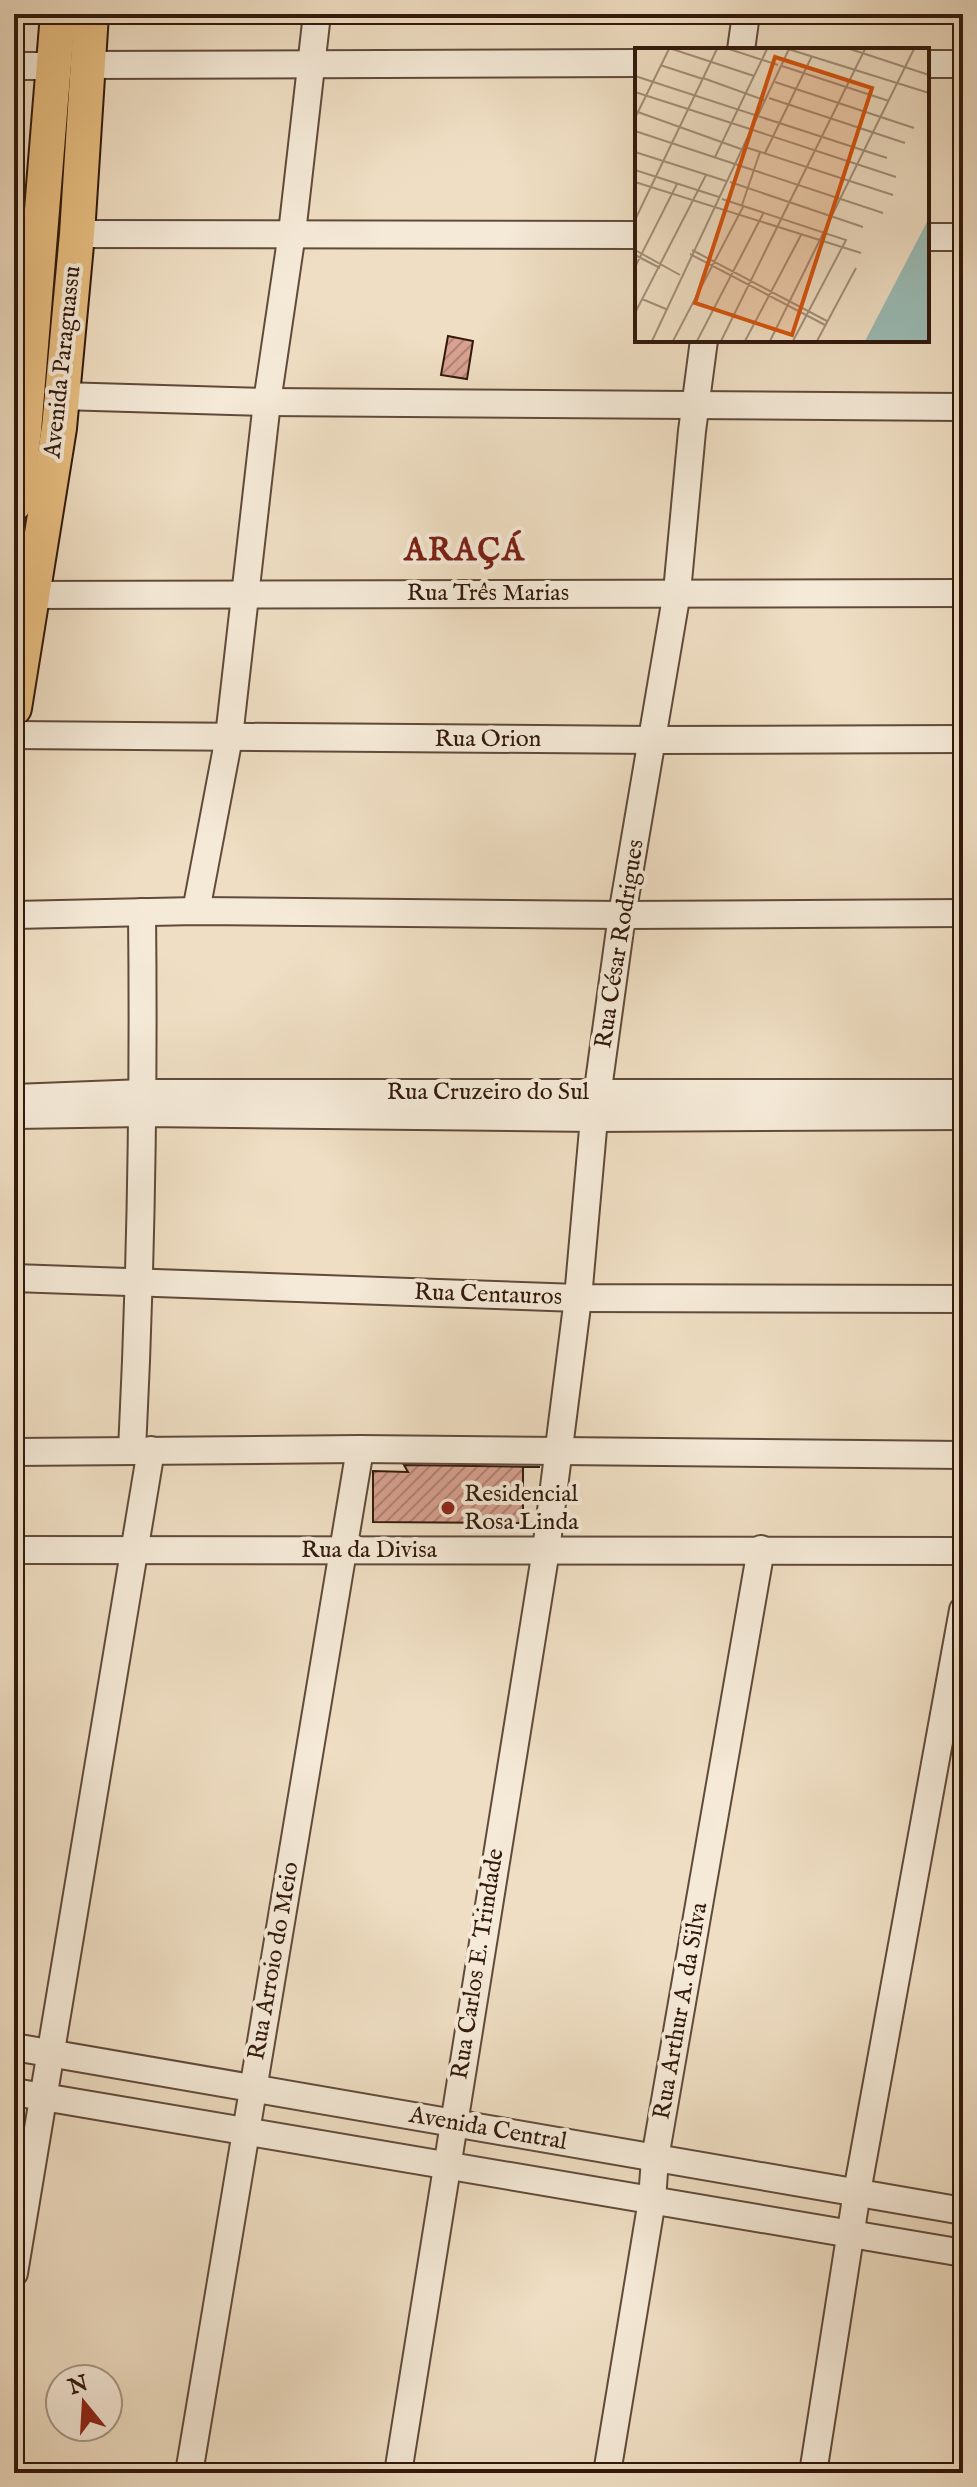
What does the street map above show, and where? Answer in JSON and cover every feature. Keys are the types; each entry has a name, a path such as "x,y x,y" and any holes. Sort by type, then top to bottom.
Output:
{"main road":[{"name":"Avenida Paraguassu","path":"14,504 58,14"},
{"name":"Avenida Paraguassu","path":"14,708 23,595 59,428 77,234 91,14"}],"street":[{"path":"196,911 229,737 267,402 292,233 317,14"},
{"path":"741,48 746,14"},
{"path":"86,65 635,63"},
{"path":"929,64 963,64"},
{"path":"14,66 52,66"},
{"path":"77,234 635,235"},
{"path":"929,237 963,237"},
{"name":"Rua César Rodrigues","path":"546,1550 578,1298 594,1118 622,915 677,592 704,342"},
{"path":"61,396 267,402 963,407"},
{"name":"Rua Três Marias","path":"23,595 963,593"},
{"name":"Rua Orion","path":"14,735 963,739"},
{"path":"14,915 196,911 622,915 963,913"},
{"path":"14,2273 136,1550 142,1450 142,912"},
{"name":"Rua Cruzeiro do Sul","path":"14,1098 144,1103 396,1104 598,1092 885,1105 963,1116"},
{"name":"Rua Cruzeiro do Sul","path":"396,1104 594,1118 885,1105 963,1093"},
{"name":"Rua Cruzeiro do Sul","path":"14,1115 144,1103"},
{"name":"Rua Centauros","path":"14,1278 578,1298 963,1299"},
{"path":"14,1452 360,1449 963,1455"},
{"name":"Rua Arroio do Meio","path":"189,2473 360,1449"},
{"name":"Rua Arthur A. da Silva","path":"607,2473 652,2200 655,2158 761,1549"},
{"name":"Rua da Divisa","path":"14,1550 963,1551"},
{"name":"Rua Carlos E. Trindade","path":"398,2473 546,1550"},
{"path":"813,2473 857,2192 963,1610"},
{"name":"Avenida Central","path":"14,2047 963,2211"},
{"name":"Avenida Central","path":"14,2092 963,2253"}],"building":[{"path":"448,336 473,341 467,379 441,375"},
{"name":"Residencial Rosa Linda","path":"404,1465 540,1467 523,1467 523,1523 373,1522 373,1471 408,1472"}],"place":[{"name":"Residencial Rosa Linda","path":"448,1508"}],"district":[{"name":"ARAÇÁ","path":"465,551"}]}
